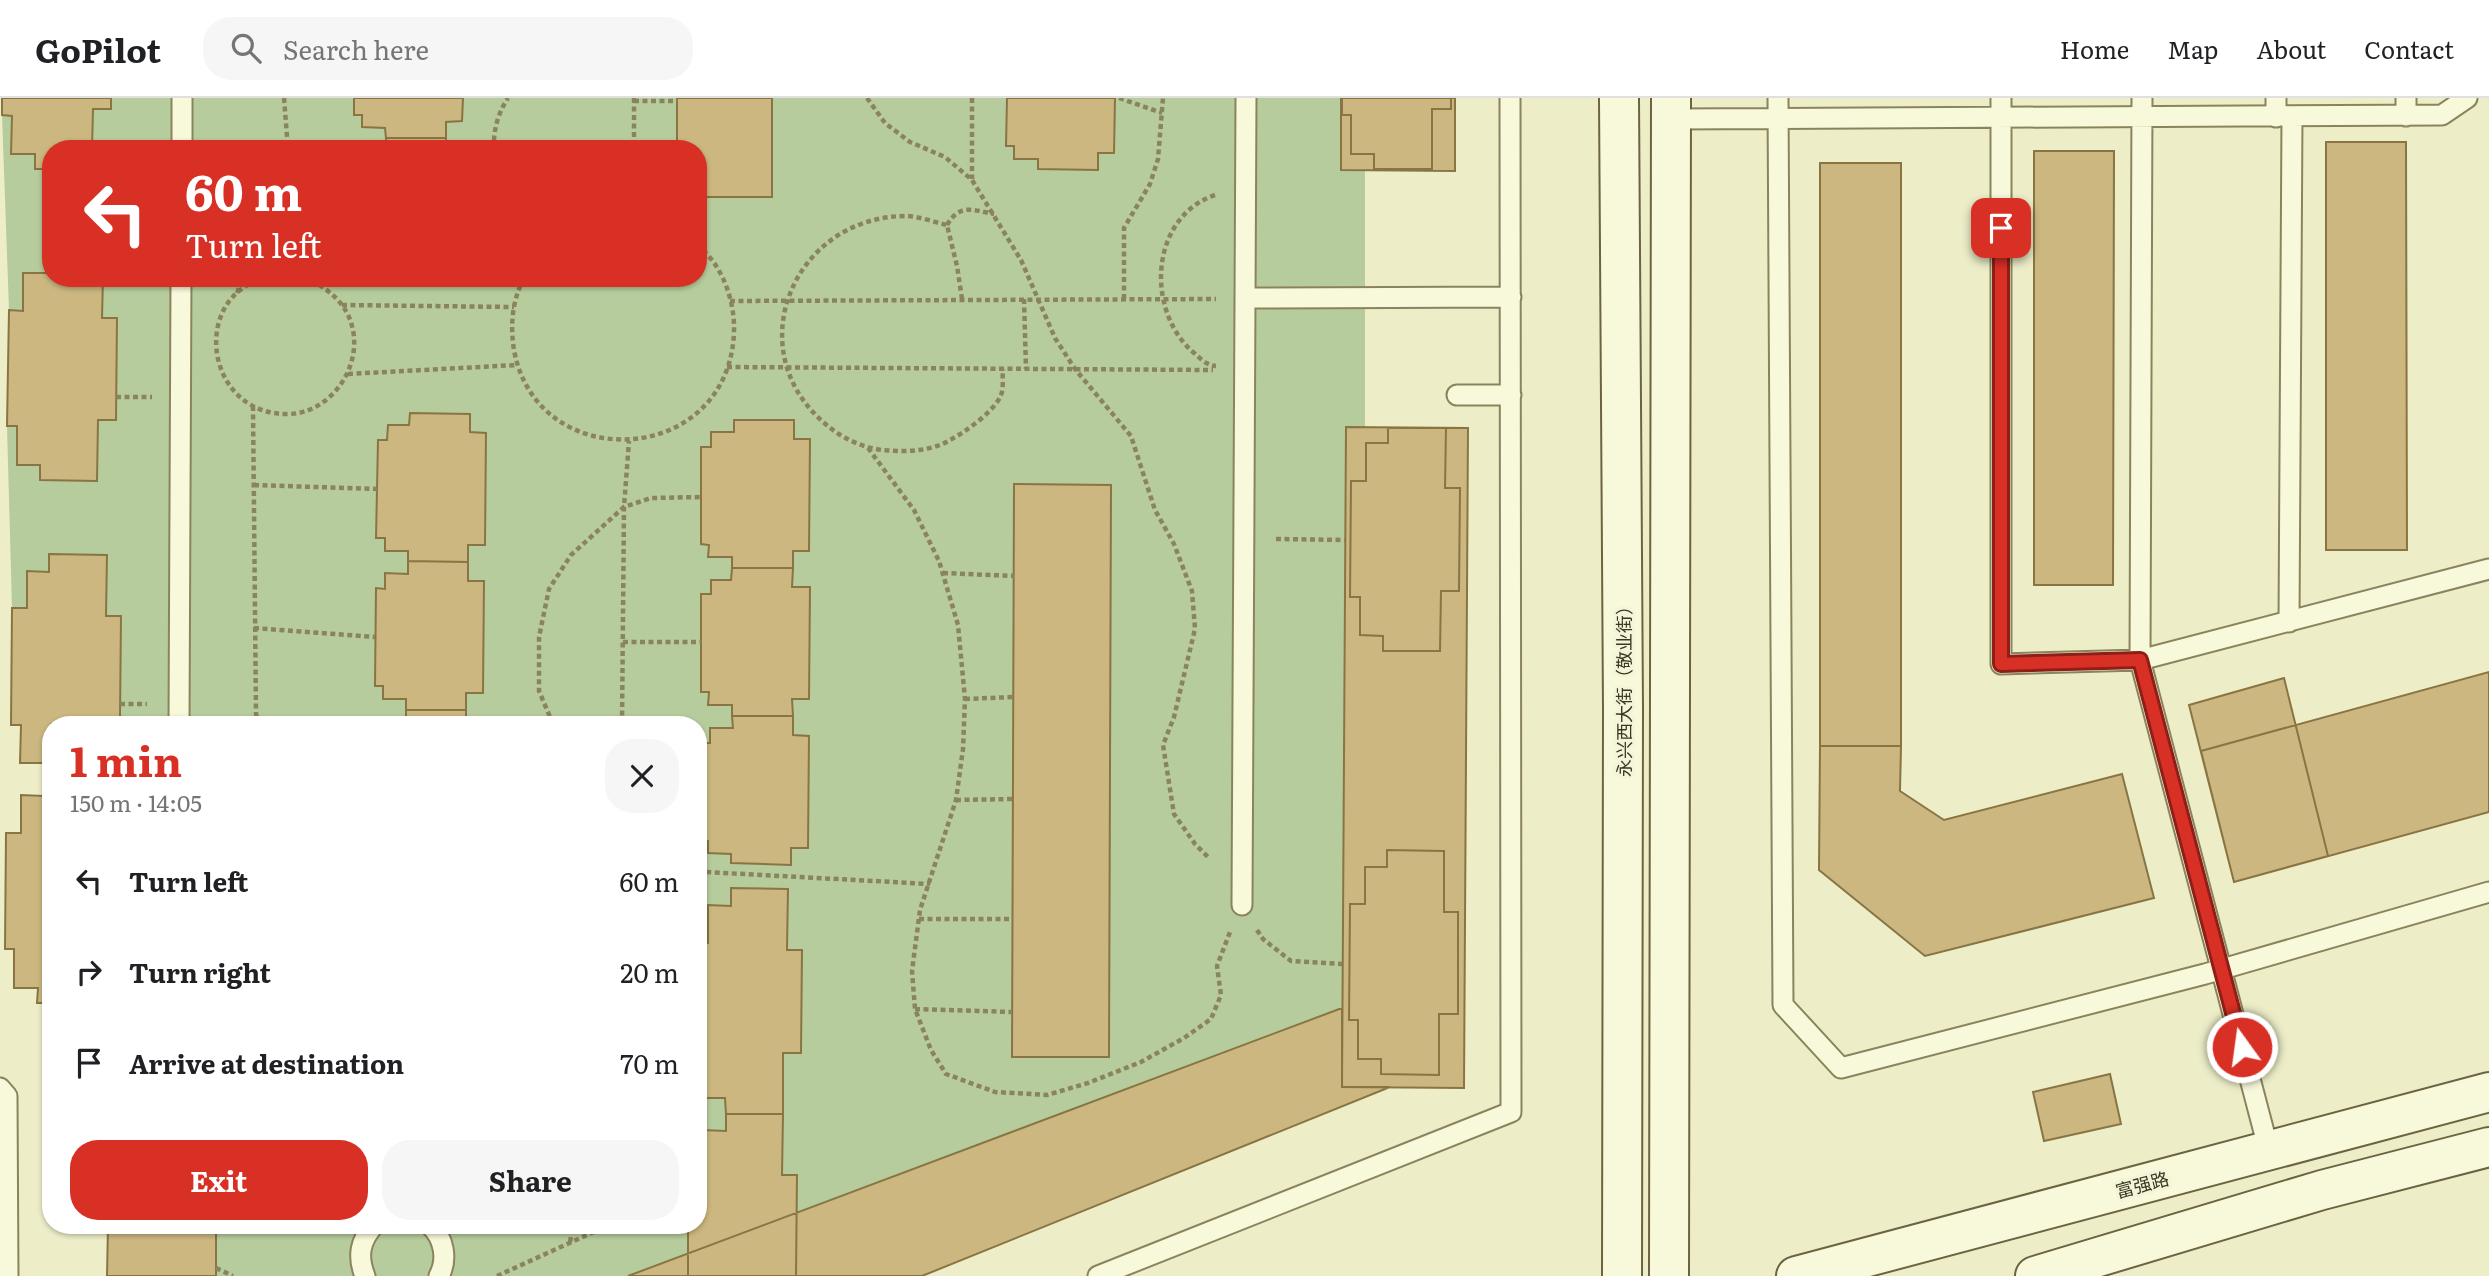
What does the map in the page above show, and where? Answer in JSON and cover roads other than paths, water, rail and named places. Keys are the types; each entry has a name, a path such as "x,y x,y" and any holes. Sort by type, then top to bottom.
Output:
{"main road":[{"name":"永兴西大街（敬业街）","path":"1619,98 1623,709 1622,1276"},
{"path":"1670,1276 1671,108"},
{"name":"富强路","path":"1796,1276 2489,1092"},
{"path":"2035,1276 2322,1190 2489,1147"}],"lane":[{"path":"182,98 182,140"},
{"path":"1242,905 1246,98"},
{"path":"1098,1276 1511,1112 1510,98"},
{"path":"1778,98 1783,1005 1841,1068 2222,970 2489,892"},
{"path":"2001,98 2001,664 2140,660 2489,569"},
{"path":"1671,108 1778,119 2001,119 2142,108 2281,110 2406,107 2442,115 2466,98"},
{"path":"2142,108 2140,660 2269,1151"},
{"path":"2281,110 2289,622"},
{"path":"179,716 181,287"},
{"path":"1245,298 1511,297"},
{"path":"1457,395 1511,395"},
{"path":"0,1088 7,1096 8,1276"},
{"path":"365,1276 360,1261 361,1247 367,1234"},
{"path":"436,1234 442,1243 444,1256 439,1276"}]}
